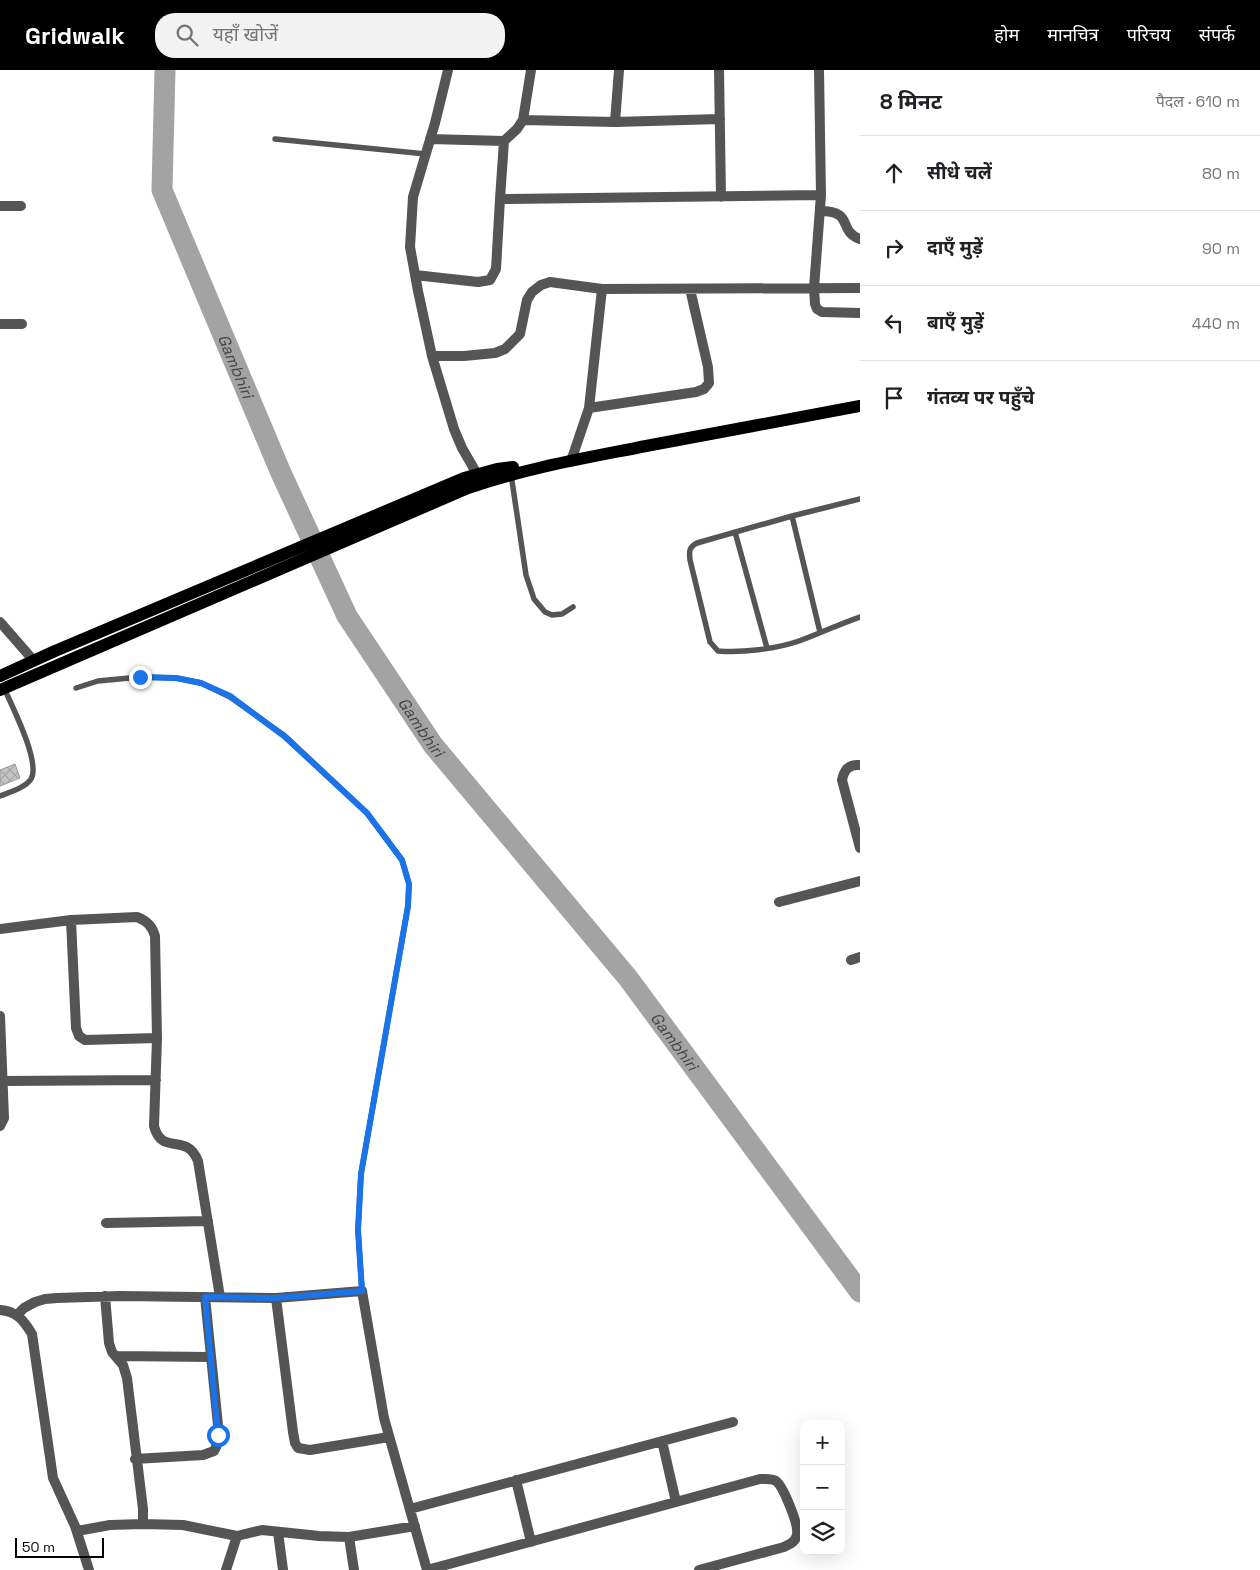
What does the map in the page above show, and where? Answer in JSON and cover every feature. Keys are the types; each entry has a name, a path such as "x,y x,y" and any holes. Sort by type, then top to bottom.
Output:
{"main road":[{"path":"1,683 68,660 468,488 517,472 860,406"},
{"path":"1,683 34,661 55,651 477,474 509,467 517,472"}],"street":[{"path":"448,70 413,197 410,247 432,356 454,429 462,448 477,474"},
{"path":"415,275 478,282 490,280 496,269 504,141 517,129 523,120 531,70"},
{"path":"614,122 620,70"},
{"path":"719,70 721,197"},
{"path":"819,70 822,195 814,288 815,304 817,309 822,312 860,313"},
{"path":"523,120 614,122 720,119"},
{"path":"430,138 504,141"},
{"path":"500,199 822,195"},
{"path":"0,206 21,206"},
{"path":"820,211 832,211 839,214 849,233 860,239"},
{"path":"432,356 464,356 495,353 505,349 520,334 527,300 532,292 541,285 550,282 602,289 860,288"},
{"path":"571,461 589,408 602,289"},
{"path":"589,408 696,392 704,389 709,383 708,367 690,289"},
{"path":"0,324 22,324"},
{"path":"0,622 34,661"},
{"path":"860,766 850,767 844,773 842,780 860,848"},
{"path":"779,902 860,880"},
{"path":"0,929 71,920 138,917 146,920 152,928 155,936 156,1080 154,1126 161,1140 169,1144 189,1147 194,1152 198,1162 220,1297"},
{"path":"71,920 76,1028 79,1036 85,1040 156,1038"},
{"path":"0,1016 4,1118 0,1126"},
{"path":"3,1081 156,1080"},
{"path":"106,1223 208,1221"},
{"path":"17,1315 28,1305 45,1298 105,1296 276,1298 362,1291 389,1437 427,1570 768,1478 778,1482 782,1487 796,1522 797,1536 793,1542 784,1547 699,1570"},
{"path":"105,1296 109,1343 112,1352 123,1365 127,1378 143,1509 143,1524"},
{"path":"136,1459 203,1455 214,1451 217,1445 218,1435 205,1297"},
{"path":"276,1298 293,1432 298,1448 310,1450 389,1437"},
{"path":"0,1310 17,1315 23,1320 32,1334 54,1478 77,1531 89,1570"},
{"path":"117,1356 210,1357"},
{"path":"410,1509 733,1422"},
{"path":"662,1441 676,1502"},
{"path":"516,1480 531,1542"},
{"path":"77,1531 110,1525 143,1524 183,1525 237,1536 262,1530 319,1536 349,1536 415,1526"},
{"path":"278,1532 283,1570"},
{"path":"226,1570 237,1536"},
{"path":"349,1536 354,1570"}],"lane":[{"path":"275,139 426,154"},
{"path":"517,472 526,575 534,599 545,612 552,615 562,614 573,607"},
{"path":"860,499 697,543 691,546 689,550 710,642 718,651 767,648 796,642 860,617"},
{"path":"792,516 820,632"},
{"path":"736,532 767,648"},
{"path":"76,688 98,681 140,677 176,678 201,683 230,696 284,736 367,813 402,860 409,884 408,906 361,1174 358,1230 362,1291"},
{"path":"0,796 22,787 30,780 34,771 30,750 1,683"}],"building":[{"path":"15,764 20,778 0,786 0,770"}],"waterway":[{"name":"Gambhiri","path":"165,70 162,190 281,473 347,616 433,745 628,978 860,1292"}],"route":[{"path":"140,677 176,678 201,683 230,696 284,736 367,813 402,860 409,884 408,906 361,1174 358,1230 362,1291 276,1298 205,1297 218,1435"}]}
